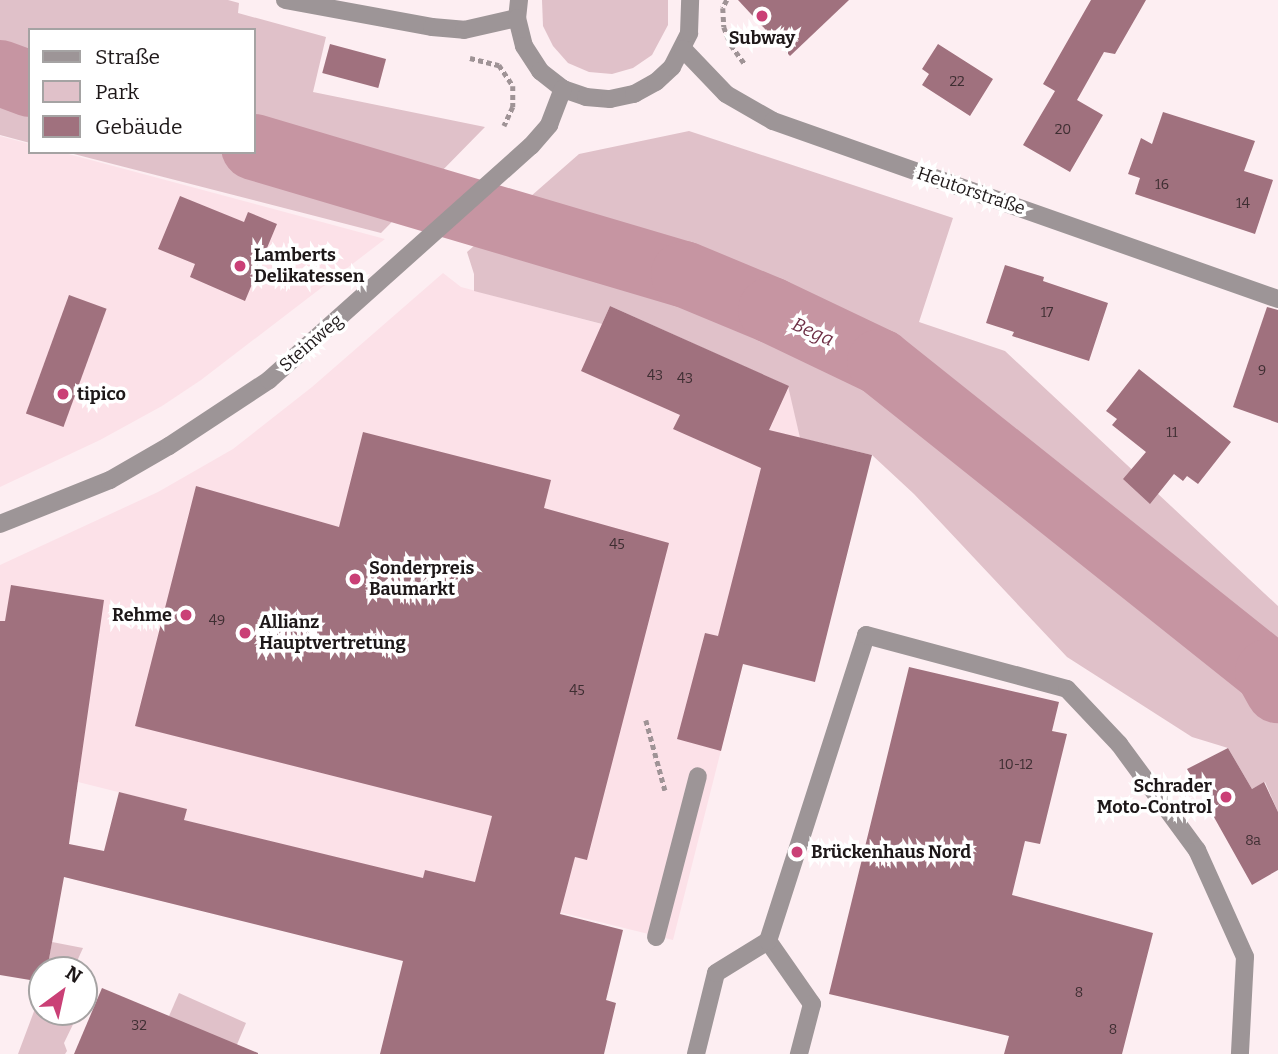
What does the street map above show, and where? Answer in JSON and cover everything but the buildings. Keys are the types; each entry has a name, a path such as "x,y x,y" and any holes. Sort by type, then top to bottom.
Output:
{"street":[{"path":"285,0 432,27 464,30 518,9 524,46 540,71 563,89 598,98 635,94 656,82 672,67 689,33 690,0"},
{"name":"Heutorstraße","path":"683,49 726,94 773,121 1278,299"},
{"name":"Steinweg","path":"0,524 110,480 269,380 531,146 549,125 563,89"},
{"path":"696,1054 716,973 768,941 866,635 1067,689 1119,744 1197,850 1245,957 1240,1054"},
{"path":"656,937 698,776"},
{"path":"768,941 813,1004 799,1054"}],"path":[{"path":"727,0 723,8 724,27 731,45 745,64"},
{"path":"462,56 499,65 513,86 513,107 504,126"},
{"path":"646,720 666,795"}],"shaded area":[{"path":"0,136 28,143 28,154 68,154 385,239 201,380 162,406 100,440 0,487"},
{"path":"443,273 461,287 601,324 610,306 789,386 800,438 673,940 184,820 186,809 78,782 0,780 0,565 158,492 233,449 312,387"}],"green space":[{"path":"0,0 228,0 239,3 238,13 326,37 313,92 485,127 381,233 74,154 256,154 256,28 28,28 28,142 0,135"},
{"path":"542,0 668,0 668,25 652,55 633,68 612,74 589,72 568,63 553,46 543,26"},
{"path":"689,131 953,218 919,322 1005,351 1278,606 1278,812 1265,782 1252,789 1228,748 1192,737 1067,657 914,494 872,455 800,438 788,386 610,306 602,324 474,291 474,274 467,252 579,154"},
{"path":"52,942 83,948 79,956 50,956"},
{"path":"179,993 246,1023 233,1054 169,1016"},
{"path":"28,1026 72,1026 64,1043 67,1051 65,1054 18,1054"}],"waterway":[{"name":"Bega","path":"0,73 28,83"},
{"name":"Bega","path":"256,148 684,274 771,310 880,362 1268,672 1278,690"}],"place":[{"name":"Subway","path":"762,16"},
{"name":"Lamberts Delikatessen","path":"240,266"},
{"name":"tipico","path":"63,394"},
{"name":"Sonderpreis Baumarkt","path":"355,579"},
{"name":"Rehme","path":"186,615"},
{"name":"Allianz Hauptvertretung","path":"245,633"},
{"name":"Schrader Moto-Control","path":"1226,797"},
{"name":"Brückenhaus Nord","path":"797,852"}]}
